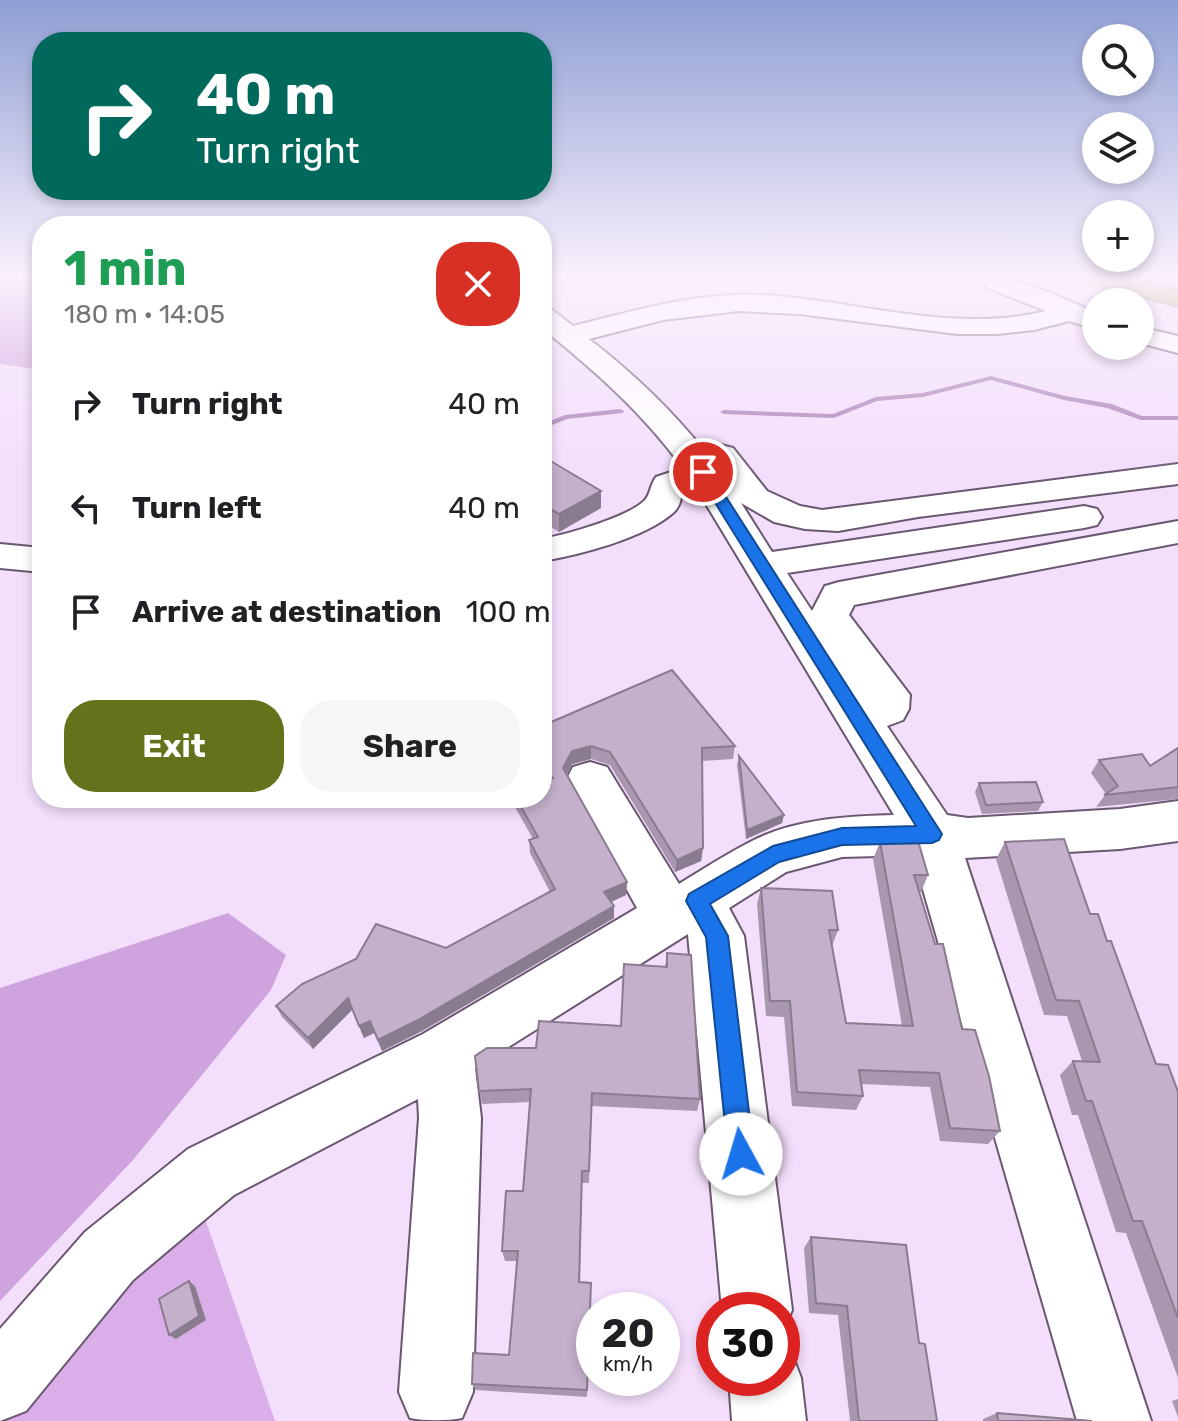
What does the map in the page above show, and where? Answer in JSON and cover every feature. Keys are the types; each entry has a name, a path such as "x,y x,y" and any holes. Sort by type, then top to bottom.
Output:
{"street":[{"path":"584,343 663,419 703,472 932,834 1114,1421"},
{"path":"593,343 622,358 684,410 751,498 788,515 840,523 913,507 1051,493 1178,474"},
{"path":"552,549 577,545 622,527 662,505 668,484 703,472"},
{"path":"762,565 1178,503"},
{"path":"859,719 887,709 888,695 829,616 839,595 1178,532"},
{"path":"0,556 32,559"},
{"path":"590,780 684,909 717,936 755,1292"},
{"path":"0,1385 109,1256 211,1172 444,1054 773,854 842,837 932,834 983,837 1120,829 1178,821"},
{"path":"436,1392 450,1118 444,1054"},
{"path":"767,1396 769,1421"}],"shaded area":[{"path":"0,343 32,343 32,369 0,364"},
{"path":"228,913 286,955 271,990 133,1160 0,1301 0,988"},
{"path":"203,1213 275,1421 4,1421 45,1368 172,1236"}],"building":[{"path":"552,462 601,491 559,514 552,510"},
{"path":"672,670 735,746 702,748 703,848 677,860 610,752 591,746 572,751 563,768 627,882 604,892 614,906 378,1040 370,1021 359,1026 348,998 308,1038 276,1006 302,984 356,959 376,924 446,948 555,889 529,840 538,837 522,808 552,808 552,722"},
{"path":"1178,748 1178,787 1104,795 1118,786 1099,760 1142,754 1150,766"},
{"path":"739,756 784,815 747,830"},
{"path":"1036,782 1043,802 986,805 979,783"},
{"path":"1064,839 1090,914 1098,914 1107,941 1111,941 1156,1064 1168,1065 1178,1092 1178,1318 1142,1221 1133,1221 1092,1101 1086,1101 1073,1061 1100,1062 1079,1001 1056,1000 1005,842"},
{"path":"915,841 919,844 928,875 914,875 935,944 943,944 962,1029 975,1030 989,1076 1000,1131 950,1128 939,1073 859,1070 863,1096 797,1092 790,1001 770,1001 761,888 832,891 838,930 829,930 846,1023 913,1026 880,842"},
{"path":"667,953 691,955 700,1099 592,1093 589,1171 582,1171 579,1282 591,1283 591,1292 576,1292 576,1389 472,1384 473,1353 509,1355 518,1251 502,1251 506,1191 523,1191 531,1089 479,1091 475,1056 487,1048 536,1048 539,1021 621,1026 624,964 667,967"},
{"path":"811,1237 906,1245 919,1343 925,1344 937,1421 859,1421 847,1306 816,1303"},
{"path":"189,1281 199,1316 169,1335 159,1299"},
{"path":"997,1413 1092,1421 998,1421"}],"waterway":[{"path":"724,412 834,416 876,399 923,395 991,378 1064,398 1109,406 1141,418 1178,418"},
{"path":"552,423 565,417 620,411"}],"route":[{"path":"703,472 932,834 842,837 773,854 697,901 717,936 741,1154"}]}
